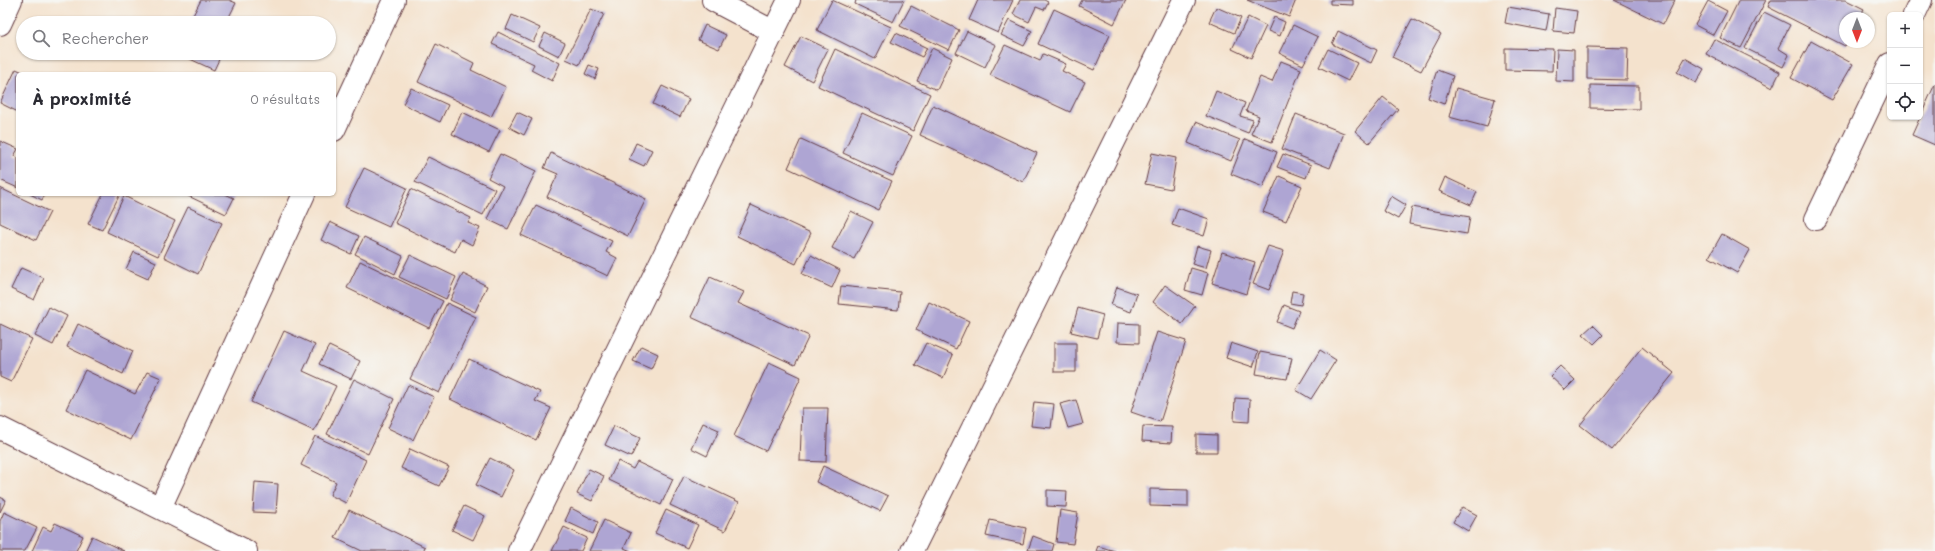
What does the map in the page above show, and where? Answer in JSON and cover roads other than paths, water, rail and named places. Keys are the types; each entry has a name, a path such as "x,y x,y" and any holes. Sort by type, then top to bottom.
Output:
{"street":[{"path":"0,24 11,0"},
{"path":"336,126 394,0"},
{"path":"713,0 774,32"},
{"path":"519,551 789,0"},
{"path":"912,551 1184,0"},
{"path":"1915,12 1921,0"},
{"path":"1816,219 1887,70"},
{"path":"160,508 303,196"},
{"path":"0,428 246,551"}]}
